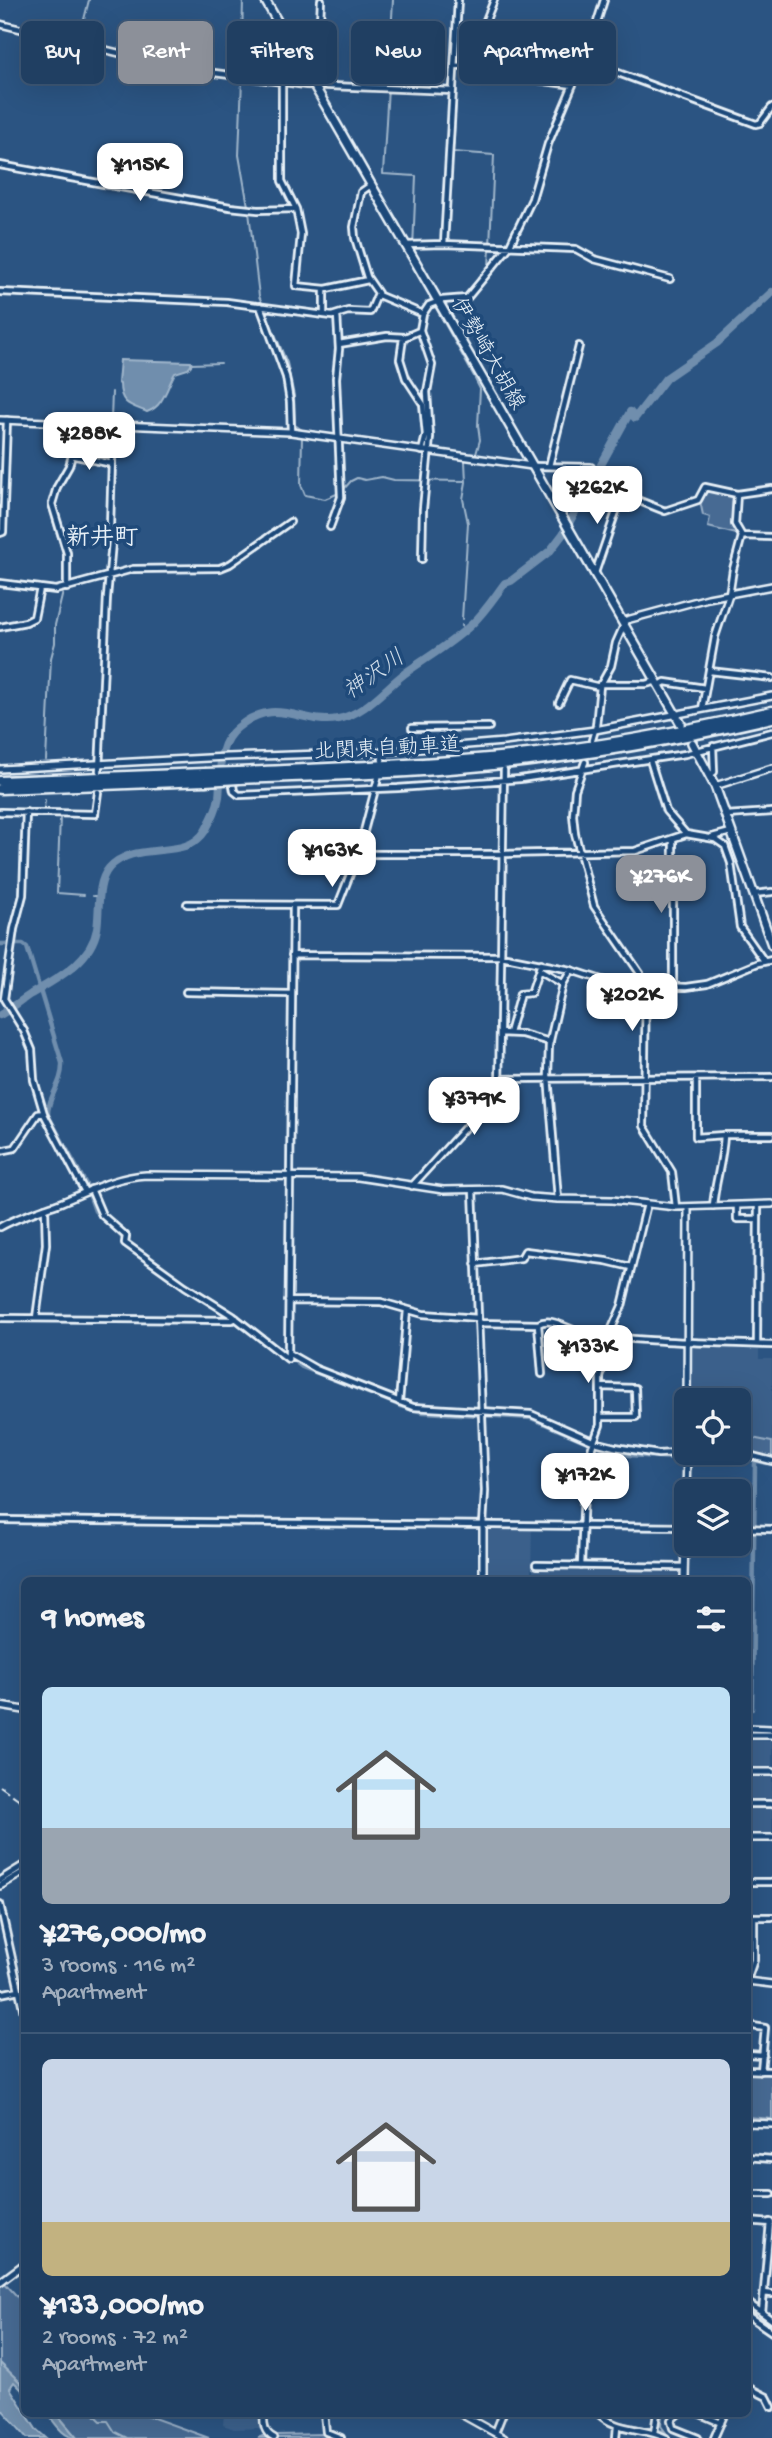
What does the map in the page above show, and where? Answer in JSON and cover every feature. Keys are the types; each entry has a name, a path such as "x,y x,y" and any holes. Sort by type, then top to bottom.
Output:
{"highway":[{"name":"北関東自動車道","path":"238,776 522,755 646,737 772,711"},
{"name":"北関東自動車道","path":"0,781 405,772 522,762 648,744 772,718"},
{"name":"北関東自動車道","path":"0,789 205,777"}],"main road":[{"name":"伊勢崎大胡線","path":"265,0 278,21"},
{"name":"伊勢崎大胡線","path":"316,84 681,724"},
{"path":"692,743 715,786 772,945"}],"street":[{"path":"320,21 321,0"},
{"path":"444,244 458,0"},
{"path":"486,21 494,0"},
{"path":"597,21 604,0"},
{"path":"0,24 184,69 227,75"},
{"path":"616,72 756,124 772,107"},
{"path":"282,84 282,181 296,209 301,234 296,286 324,289 368,279"},
{"path":"316,84 453,91"},
{"path":"425,451 430,437 427,392 432,365 420,330 423,314 427,307 439,301 467,298 509,247 532,199 548,144 573,85 566,84"},
{"path":"0,165 230,207 258,210 296,209"},
{"path":"372,184 361,192 354,226 368,279 378,295 423,314"},
{"path":"407,245 576,249 594,259 670,279"},
{"path":"324,289 324,315"},
{"path":"0,292 227,302 324,315 337,315 346,311 370,312 378,295"},
{"path":"260,306 285,377 290,402 291,432"},
{"path":"330,527 341,498 337,438 337,315"},
{"path":"339,344 387,336 403,338 420,330"},
{"path":"403,338 400,359 406,378 421,397 426,435 422,559"},
{"path":"549,466 579,346"},
{"path":"0,533 3,532 4,420 291,432 532,466 591,467"},
{"path":"66,588 67,553 52,504 76,440 92,424"},
{"path":"99,771 107,597 111,574 113,426"},
{"path":"72,455 112,464"},
{"path":"595,573 622,494 665,511 698,500 705,487 737,494 772,489"},
{"path":"703,711 701,706 715,637 729,595 742,536 736,524 737,494"},
{"path":"0,583 40,589 66,588 141,568 225,567 290,522"},
{"path":"742,536 772,537"},
{"path":"592,740 600,686 611,666 624,623 699,601 772,586"},
{"path":"0,626 34,618 40,589"},
{"path":"710,671 772,678"},
{"path":"559,703 570,680 600,686 665,682 705,688"},
{"path":"0,769 231,756 383,752 503,742 595,730 772,696"},
{"path":"412,728 489,727"},
{"path":"231,756 232,787 239,795 376,789 503,780 581,771 697,751 772,732"},
{"path":"503,742 504,751"},
{"path":"710,775 715,766 713,746"},
{"path":"382,760 383,752"},
{"path":"650,760 666,811 685,834"},
{"path":"585,762 576,787 574,827 596,911 643,974 646,986 644,1126 672,1172 676,1207"},
{"path":"715,786 772,768"},
{"path":"411,1187 498,1094 504,770"},
{"path":"187,904 338,905 358,854 378,778"},
{"path":"0,812 95,814 98,792"},
{"path":"26,812 23,895 3,996 32,1050 34,1080 44,1112 99,1210 126,1236 125,1243 236,1318 287,1359 293,905"},
{"path":"726,815 772,812"},
{"path":"708,838 732,832"},
{"path":"358,854 502,855 639,851 685,834 708,838 719,841 726,848 733,872 739,924 764,961"},
{"path":"673,839 673,986"},
{"path":"754,894 772,892"},
{"path":"292,955 501,956 540,967 571,970 606,982 646,986 707,984 772,960"},
{"path":"540,967 564,984"},
{"path":"509,1033 520,994 531,993 540,967"},
{"path":"558,1199 549,1079 550,1042 564,984 571,970"},
{"path":"186,992 291,994"},
{"path":"500,1033 522,1034 550,1042"},
{"path":"500,1079 772,1077"},
{"path":"696,1079 696,1137 772,1135"},
{"path":"0,1150 15,1148 38,1114 44,1112"},
{"path":"713,1206 715,1184 723,1156 724,1135"},
{"path":"0,1227 23,1215 121,1178 146,1175 358,1177 443,1191 502,1189 531,1197 613,1200 676,1207 772,1204"},
{"path":"473,1190 485,1490 483,1577"},
{"path":"581,1566 584,1489 600,1417 600,1387 609,1335 622,1306 646,1205"},
{"path":"757,1343 758,1205"},
{"path":"737,1206 737,1219 758,1219"},
{"path":"687,1388 688,1207"},
{"path":"36,1318 46,1244 45,1208"},
{"path":"475,1264 521,1258 525,1251 606,1261 631,1268"},
{"path":"288,1301 381,1303 424,1314 478,1320 537,1324 544,1321 553,1322 560,1327 582,1333 687,1343 772,1345"},
{"path":"398,1402 407,1310"},
{"path":"0,1318 236,1318"},
{"path":"537,1324 542,1374"},
{"path":"288,1355 316,1370 398,1402 422,1408 531,1414 595,1442 648,1453 674,1455"},
{"path":"600,1387 635,1388 636,1417 600,1417"},
{"path":"751,1456 772,1461"},
{"path":"0,1521 674,1527"},
{"path":"751,1528 772,1529"},
{"path":"684,1556 684,1577"},
{"path":"536,1566 684,1567"},
{"path":"0,1706 21,1710"},
{"path":"751,1728 772,1728"},
{"path":"751,1735 772,1735"},
{"path":"751,1772 772,1772"},
{"path":"751,1804 772,1804"},
{"path":"751,1838 772,1838"},
{"path":"0,1880 21,1867"},
{"path":"0,1886 21,1874"},
{"path":"751,1882 772,1882"},
{"path":"0,1904 21,1999"},
{"path":"751,1969 754,1960 754,1917 772,1917"},
{"path":"751,1981 772,1984"},
{"path":"0,1994 19,1990"},
{"path":"751,2026 765,2028 761,2071"},
{"path":"751,2054 763,2055"},
{"path":"751,2070 772,2071"},
{"path":"751,2123 772,2124"},
{"path":"751,2157 772,2159"},
{"path":"751,2194 772,2194"},
{"path":"751,2221 771,2223 770,2256 762,2313"},
{"path":"0,2282 21,2266"},
{"path":"764,2293 772,2294"},
{"path":"751,2305 772,2320"},
{"path":"751,2318 772,2332"},
{"path":"751,2389 767,2397 772,2407"},
{"path":"264,2417 264,2427 268,2435 274,2438"},
{"path":"324,2417 326,2432 341,2438"},
{"path":"466,2417 504,2438"},
{"path":"495,2433 501,2417"},
{"path":"604,2417 617,2426 638,2428 666,2438"},
{"path":"654,2434 656,2417"},
{"path":"674,2417 671,2420 673,2428 698,2438"},
{"path":"707,2417 721,2423"},
{"path":"714,2438 723,2417"},
{"path":"616,2438 617,2426"}],"shaded area":[{"path":"120,360 192,364 188,369 175,373 161,401 147,412 124,400 118,383"},
{"path":"706,488 736,495 734,525 740,535 708,527 710,517 703,515 700,501"},
{"path":"691,1345 759,1346 759,1359 772,1359 772,1458 751,1453 751,1388 691,1388"},
{"path":"752,1438 772,1442 772,1457 751,1452"},
{"path":"488,1528 532,1528 531,1577 486,1577"},
{"path":"533,1568 681,1569 681,1577 533,1577"},
{"path":"751,1740 772,1741 772,1833 751,1833"},
{"path":"751,2071 772,2073 772,2119 751,2117"},
{"path":"4,2282 21,2301 21,2383 0,2363 0,2286"},
{"path":"0,2363 21,2383 21,2389 14,2382 10,2388 21,2405 21,2417 28,2417 46,2438 27,2438 0,2407"},
{"path":"50,2417 59,2417 77,2438 63,2433"},
{"path":"59,2417 151,2417 209,2438 77,2438"},
{"path":"224,2417 263,2417 263,2428 234,2429 223,2425"},
{"path":"272,2432 277,2435 325,2434 335,2438 258,2438"}],"waterway":[{"path":"84,21 89,0"},
{"path":"243,0 242,40 237,67 242,79 239,155 248,206"},
{"path":"393,0 383,174 416,176 413,249 439,296 464,296 476,284"},
{"path":"489,269 494,155 453,152 458,62 473,62 475,41 490,5"},
{"path":"249,212 259,296 287,363 294,396 295,425 302,430"},
{"name":"神沢川","path":"0,1015 61,976 88,951 97,929 102,881 109,868 132,854 186,846 205,831 218,802 222,751 237,728 264,713 289,713 325,720 348,716 365,707 404,674 464,631 505,583 550,551 563,534 630,412 635,418 666,378 717,343 772,292"},
{"path":"453,301 454,310 451,315 474,358"},
{"path":"436,308 475,378"},
{"path":"191,364 221,363"},
{"path":"462,619 468,523 463,499 466,482 465,461 468,454 476,454 480,440 480,389 475,379 475,371"},
{"path":"91,421 111,420 112,392"},
{"path":"76,439 84,429"},
{"path":"302,436 301,485 305,495 325,499 339,493"},
{"path":"343,490 357,478 466,481"},
{"path":"51,509 63,552 64,567"},
{"path":"46,760 51,658 63,592"},
{"name":"神沢川","path":"462,625 463,631"},
{"path":"44,810 45,800"},
{"path":"44,815 60,817 57,893 84,895"},
{"name":"神沢川","path":"93,896 101,896"},
{"path":"0,944 23,944 27,947 62,1063 48,1115 87,1186"},
{"path":"89,1194 95,1211 122,1237"},
{"path":"129,1243 181,1280"},
{"path":"188,1285 236,1315 302,1367 396,1404"},
{"path":"400,1406 423,1412 531,1418 601,1448 629,1455 675,1458 721,1453 772,1464"},
{"path":"752,1709 755,1464"},
{"path":"97,2417 101,2421 108,2421 115,2432 127,2438"},
{"path":"607,2417 610,2420 664,2431"},
{"path":"662,2417 661,2426 670,2438"}],"railway":[{"path":"0,1786 21,1801"},
{"path":"751,2312 772,2327"}],"district":[{"name":"新井町","path":"102,536"}]}
